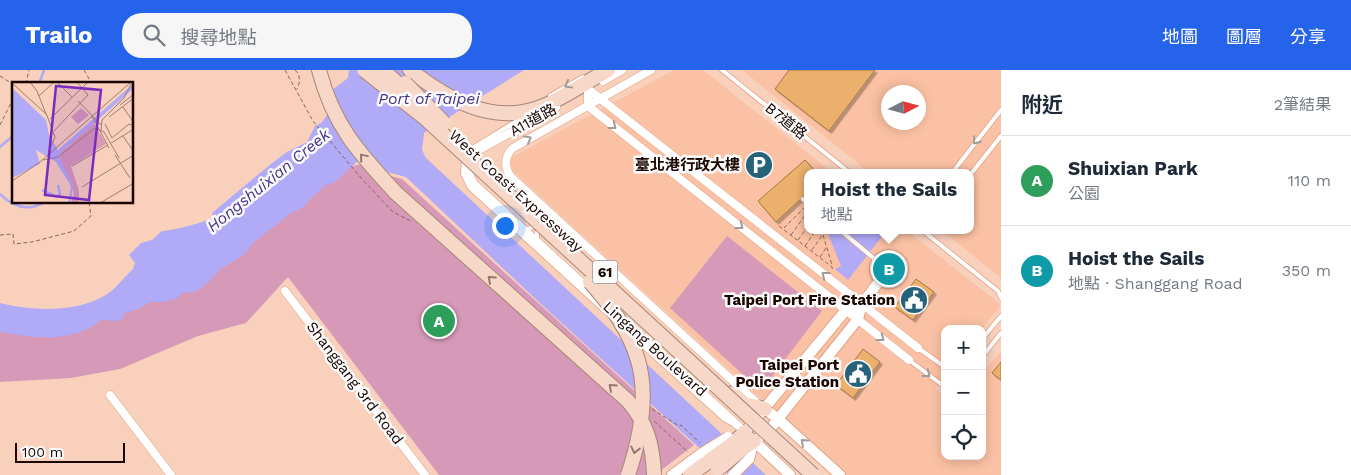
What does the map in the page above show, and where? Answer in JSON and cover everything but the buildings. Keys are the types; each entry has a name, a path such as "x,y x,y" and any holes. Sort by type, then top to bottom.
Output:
{"highway":[{"path":"319,70 325,91 346,135 361,155 396,193 628,401 644,424 653,458 654,475"},
{"path":"364,70 425,118 813,475"},
{"name":"West Coast Expressway","path":"370,70 808,475"},
{"name":"West Coast Expressway","path":"383,70 825,475"},
{"path":"392,70 502,181 744,404 765,409"},
{"path":"410,70 444,95 459,102 481,110 520,116 545,105 608,70"},
{"path":"500,192 606,300 623,326 638,358 643,390 640,427 628,475"},
{"path":"690,475 742,443"}],"street":[{"name":"A11道路","path":"474,184 470,178 468,164 470,158 475,153 622,70"},
{"name":"A11道路","path":"510,176 506,170 506,164 509,152 514,148 651,70"},
{"path":"588,89 918,348"},
{"path":"588,89 588,106 909,360"},
{"name":"Lingang Boulevard","path":"510,176 840,475"},
{"name":"Lingang Boulevard","path":"474,184 537,242 742,443 790,475"},
{"path":"885,255 898,258 903,265 903,274 897,281 888,284 880,280 875,269 877,261 885,255"},
{"path":"742,443 770,428 778,419 858,319 862,304 880,280"},
{"name":"Shanggang 3rd Road","path":"285,291 425,475"},
{"path":"733,475 742,443 765,409 846,310 862,304"},
{"path":"110,395 172,475"},
{"path":"770,428 821,475"},
{"path":"672,475 708,463"}],"lane":[{"name":"B7道路","path":"722,70 845,169"},
{"path":"542,102 588,74"},
{"path":"955,169 1001,110"},
{"path":"520,116 474,146 467,153 463,160 463,174 470,188 724,419 742,443"},
{"path":"974,170 1001,136"},
{"path":"524,230 533,228 543,217 543,207"},
{"path":"537,242 537,232 547,221 557,219"},
{"path":"845,234 877,261"},
{"path":"929,234 998,291 1001,298"},
{"path":"986,334 1001,316"},
{"path":"986,352 1001,333"},
{"path":"918,348 941,364"},
{"path":"909,360 941,384"}],"path":[{"path":"84,70 91,82"},
{"path":"285,70 312,121 362,179"},
{"path":"294,70 299,74 300,80 296,90"},
{"path":"0,76 12,87"},
{"path":"0,125 12,101"},
{"path":"0,235 13,234 14,244 32,242 74,231 91,216 89,204"},
{"path":"783,229 804,208"},
{"path":"790,235 804,216"},
{"path":"779,226 832,267"},
{"path":"798,240 804,232"},
{"path":"805,246 813,234"},
{"path":"811,251 823,235"},
{"path":"823,235 833,263 832,271 838,275"},
{"path":"820,257 827,247"},
{"path":"654,420 691,455 708,463"}],"shaded area":[{"path":"674,70 703,70 828,169 804,169 804,234 911,234 1001,305 985,325 941,325 941,381 935,389 941,394 941,460 986,460 986,369 1001,351 1001,475 844,475 503,162"},
{"path":"742,70 1001,70 1001,278 946,234 974,234 974,169 865,169"},
{"path":"367,163 380,173 402,179 694,445 655,475 439,475 288,277 246,323 198,336 120,369 71,378 0,382 0,329 45,334 348,167"},
{"path":"727,236 822,311 761,391 670,308"}],"water":[{"path":"349,70 524,70 424,133 422,150 426,158 766,475 729,475 543,306 406,177 383,171 358,161 334,183 326,185 304,207 291,213 252,244 245,254 219,270 209,282 196,292 185,292 177,298 164,302 151,302 136,310 124,313 123,318 118,321 101,320 90,328 65,336 39,337 0,332 0,303 26,308 53,309 92,302 112,290 133,269 135,263 129,255 141,243 152,240 162,231 189,226 213,217 212,213 272,163 287,152 307,142 315,126 320,124 326,116 330,106 332,90 348,78"},
{"path":"828,234 884,234 848,280 835,269 841,266"}],"waterway":[{"path":"40,82 44,70"},
{"path":"0,147 12,137"},
{"path":"0,194 12,203"},
{"path":"13,204 21,207 33,207 41,204"}],"place":[{"name":"臺北港行政大樓","path":"759,165"},
{"name":"Hoist the Sails","path":"889,269"},
{"name":"Taipei Port Fire Station","path":"914,300"},
{"name":"Shuixian Park","path":"439,321"},
{"name":"Taipei Port Police Station","path":"858,374"}],"water label":[{"name":"Port of Taipei","path":"429,98"},
{"name":"Hongshuixian Creek","path":"268,180"}]}
